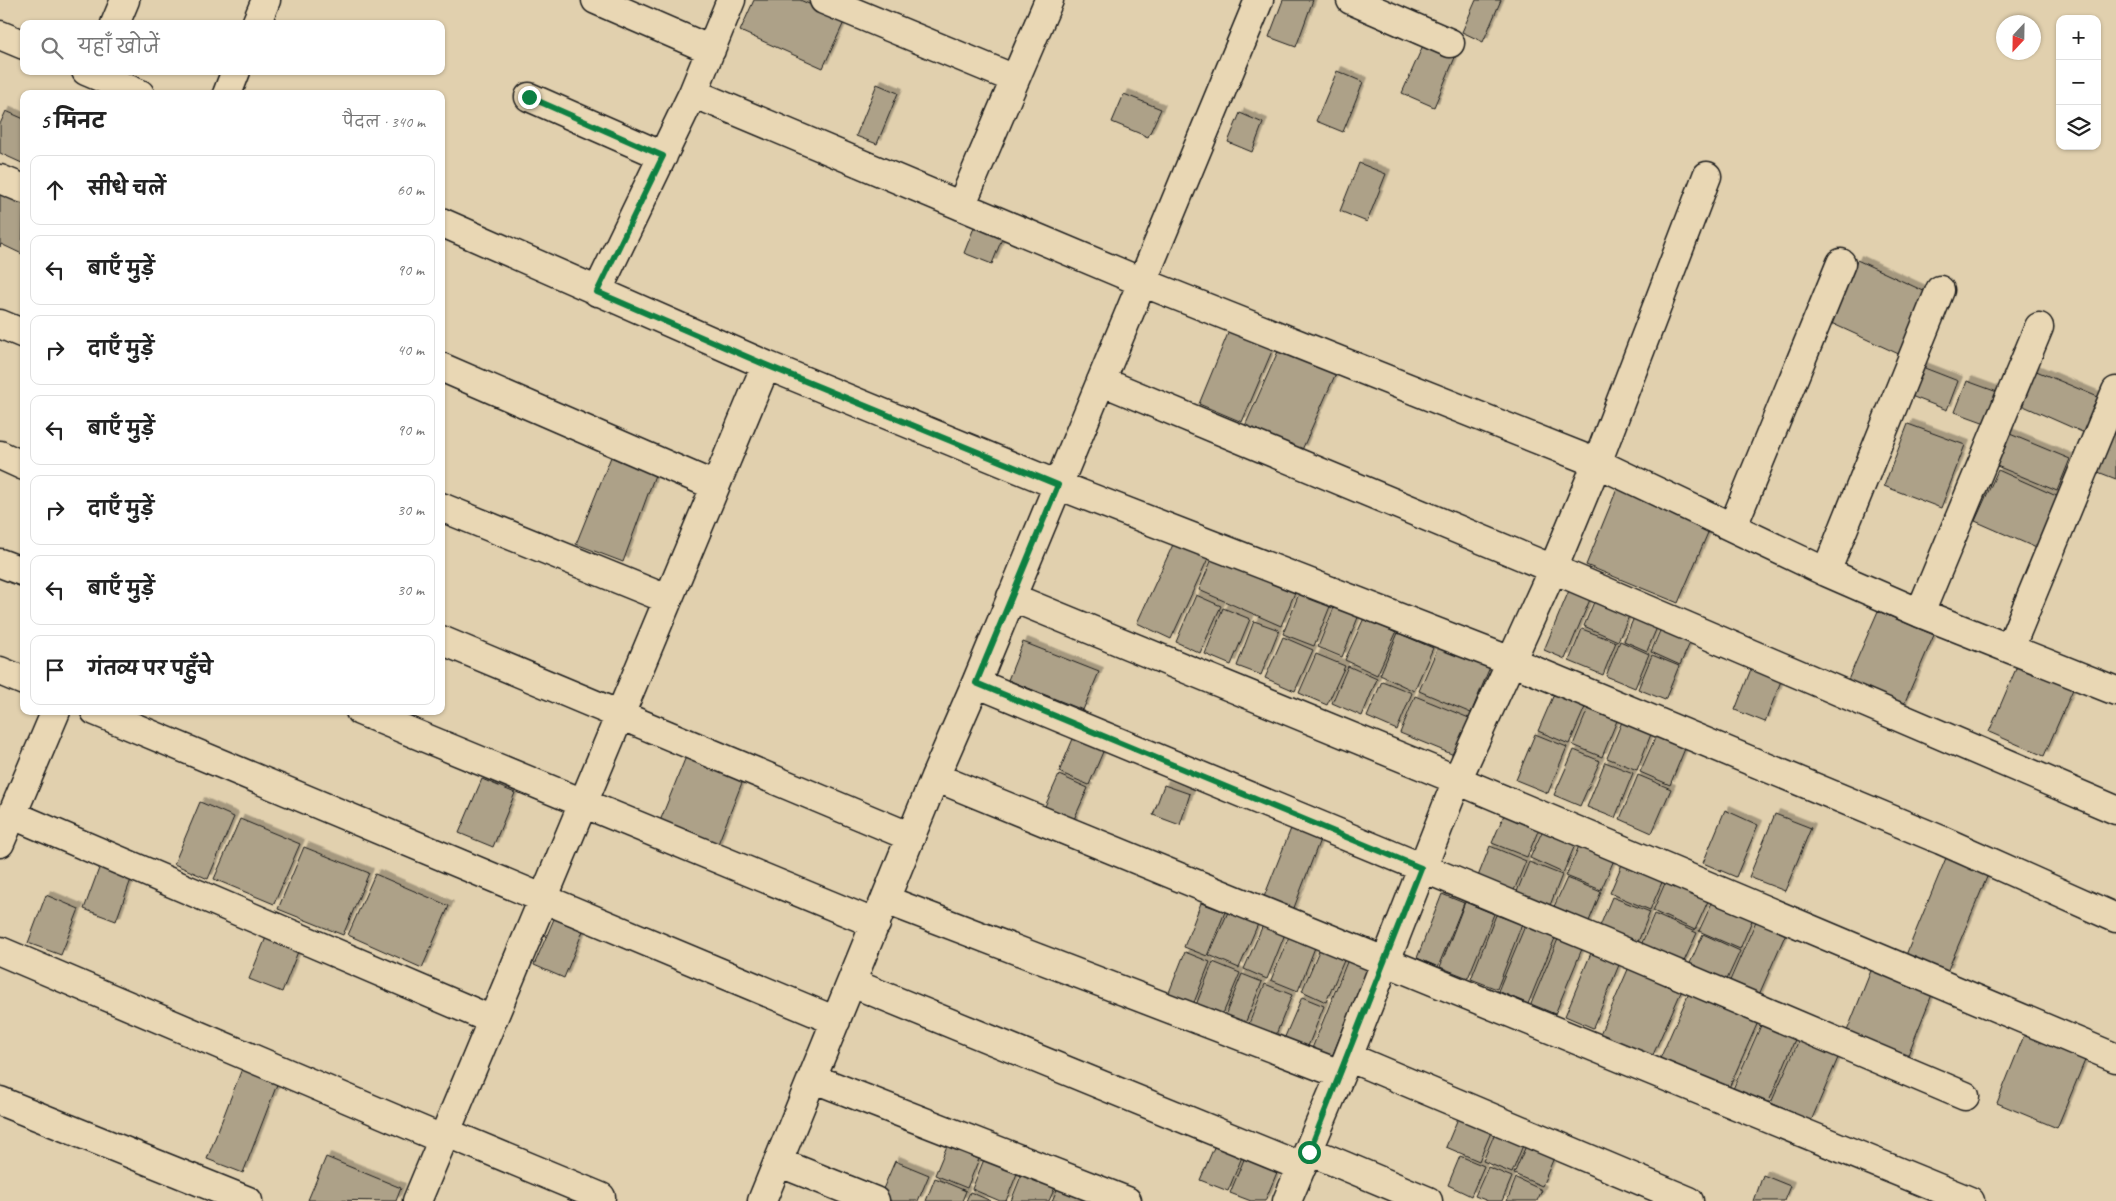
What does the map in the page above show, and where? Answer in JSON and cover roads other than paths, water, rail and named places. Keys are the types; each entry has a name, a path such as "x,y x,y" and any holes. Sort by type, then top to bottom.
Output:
{"street":[{"path":"117,20 125,0"},
{"path":"258,20 266,0"},
{"path":"596,0 711,50"},
{"path":"597,292 693,93 731,0"},
{"path":"824,0 1016,78"},
{"path":"961,206 1049,0"},
{"path":"762,1201 935,777 976,683 1259,0"},
{"path":"1351,0 1450,43"},
{"path":"0,35 20,43"},
{"path":"99,75 131,90"},
{"path":"229,90 234,75"},
{"path":"693,93 1142,282 1597,463 1733,526 1826,572 1920,613 2116,690"},
{"path":"529,97 663,156"},
{"path":"1287,1201 1344,1065 1457,780 1553,569 1597,463 1707,176"},
{"path":"0,179 20,187"},
{"path":"445,224 766,365 1058,485 1511,661 1941,840 2116,918"},
{"path":"1733,526 1841,263"},
{"path":"1826,572 1940,290"},
{"path":"0,324 20,332"},
{"path":"1920,613 2039,327"},
{"path":"416,1201 490,1019 583,803 766,365"},
{"path":"445,369 715,486"},
{"path":"1101,381 1553,569 2116,810"},
{"path":"2010,648 2116,391"},
{"path":"0,455 20,464"},
{"path":"445,509 667,599"},
{"path":"0,562 20,570"},
{"path":"1011,597 1457,780 2116,1058"},
{"path":"445,642 911,837"},
{"path":"0,671 20,679"},
{"path":"976,683 1965,1096"},
{"path":"0,843 54,715"},
{"path":"105,715 836,1021"},
{"path":"370,715 583,803 881,912 1344,1065 1689,1201"},
{"path":"935,777 1385,963 1970,1201"},
{"path":"13,815 490,1019"},
{"path":"0,951 443,1135 601,1197"},
{"path":"852,982 1306,1159 1428,1201"},
{"path":"812,1078 1127,1201"},
{"path":"0,1101 248,1201"},
{"path":"778,1162 875,1201"}]}
